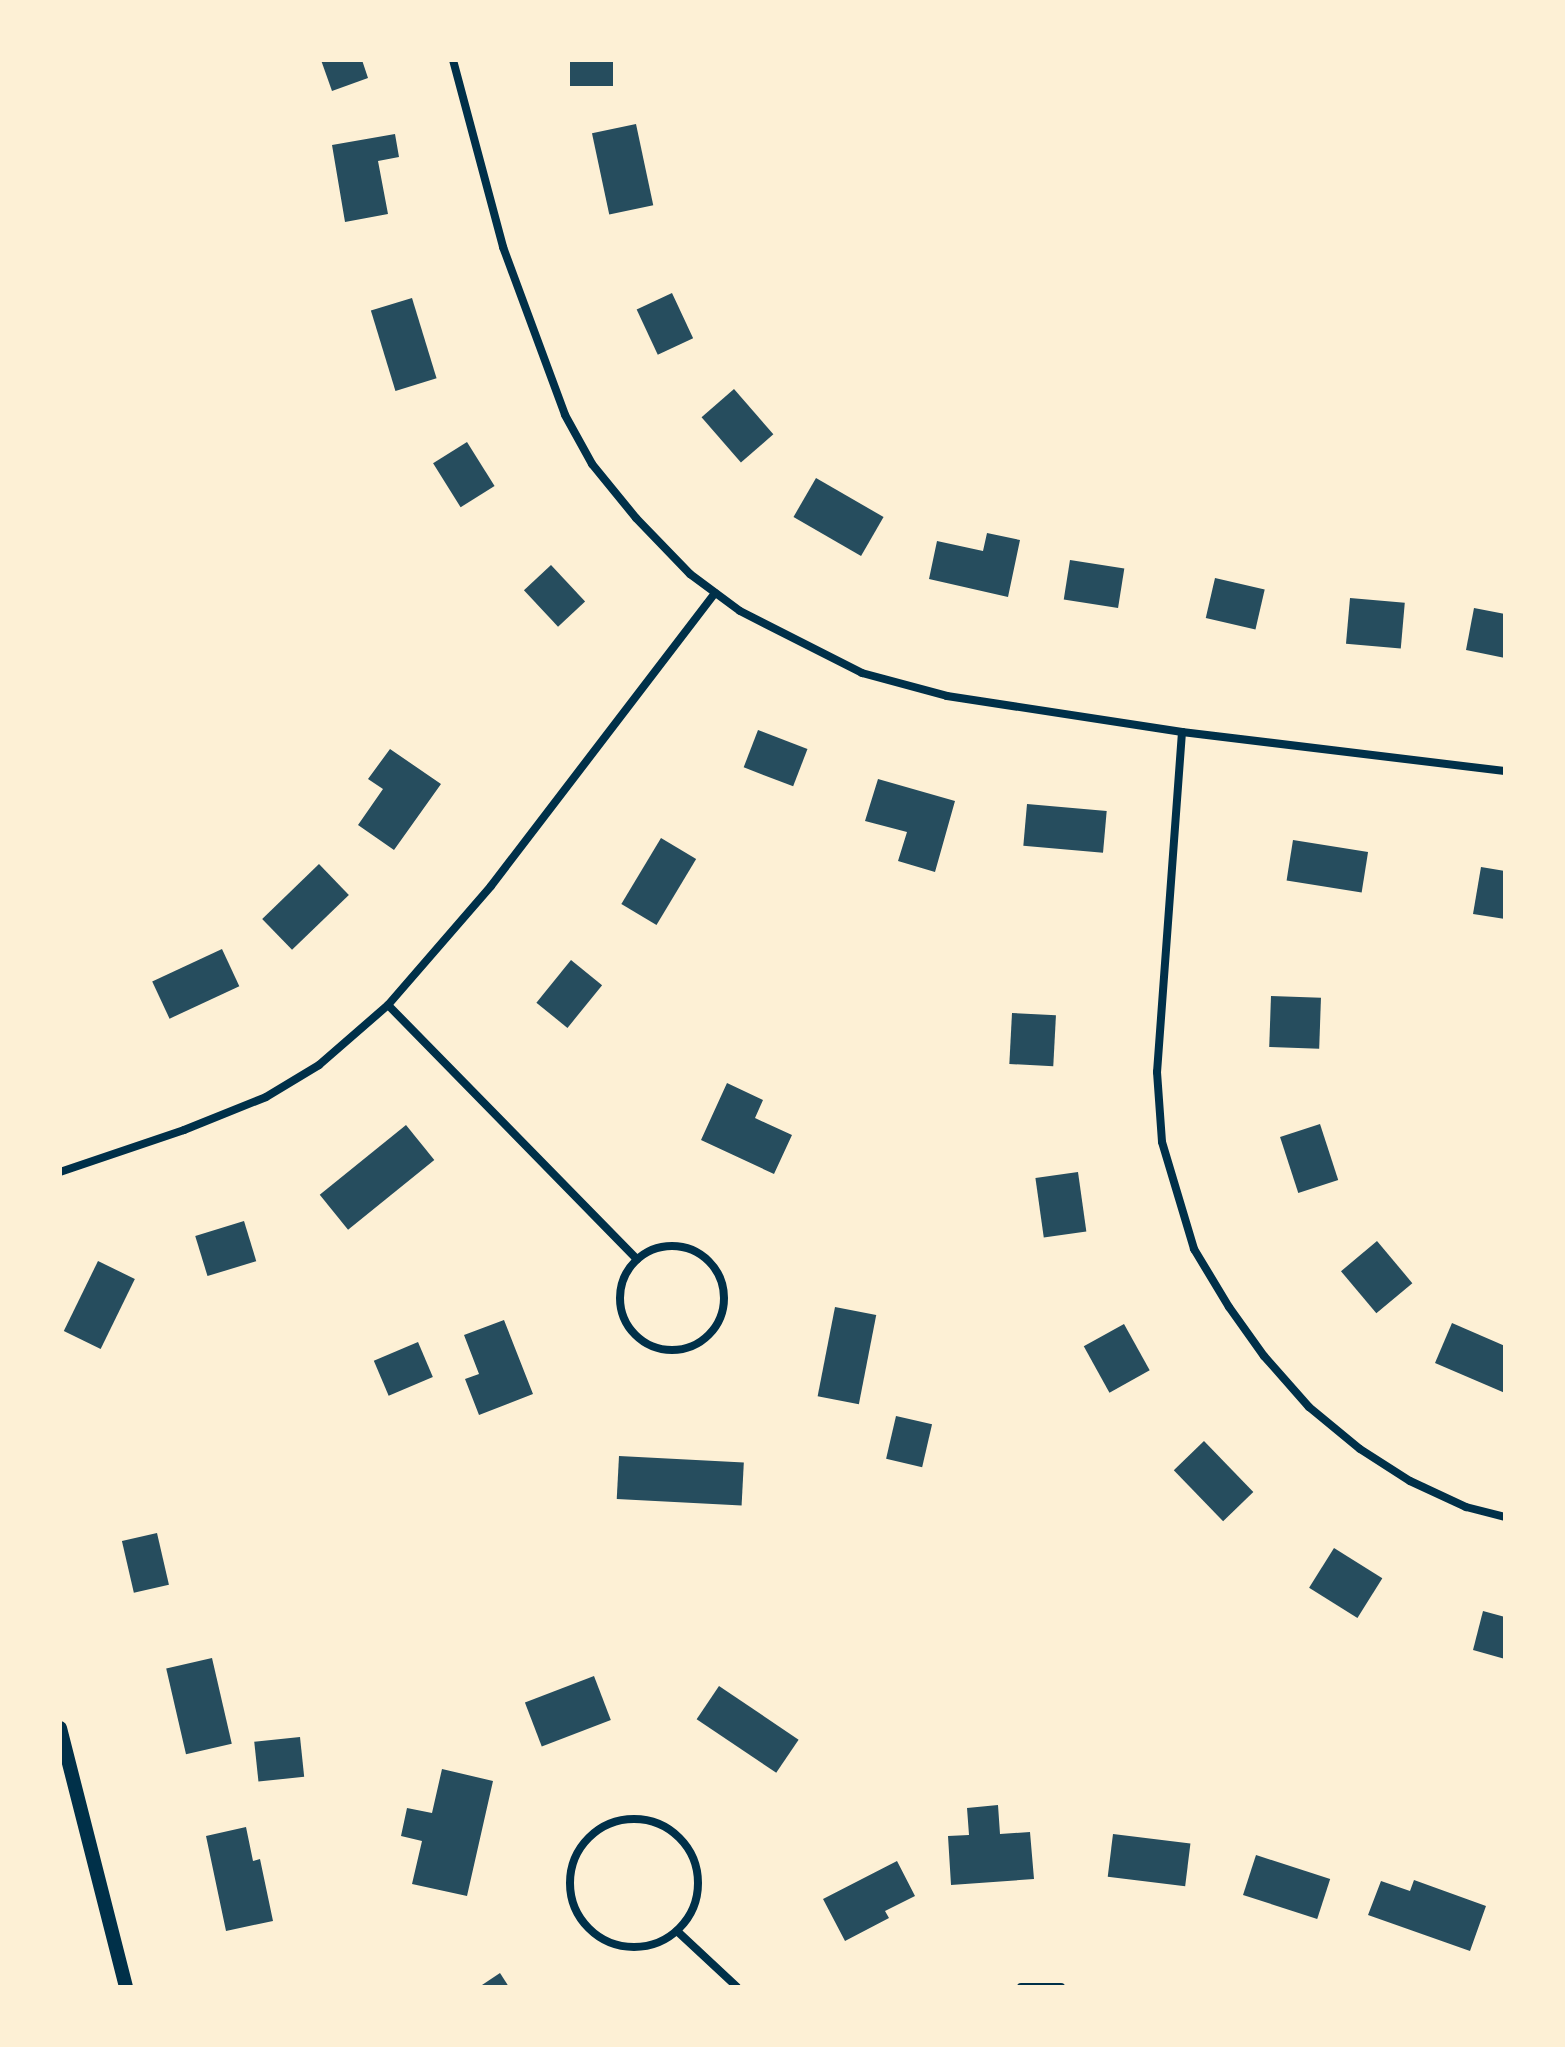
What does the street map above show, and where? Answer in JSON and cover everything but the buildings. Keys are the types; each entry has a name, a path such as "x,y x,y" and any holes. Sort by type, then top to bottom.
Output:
{"street":[{"path":"453,60 503,247 565,415 592,464 636,518 690,574 740,611 862,673 947,696 1182,732 1505,771"},
{"path":"60,1172 184,1130 266,1097 319,1065 388,1005 491,886 715,593"},
{"path":"1182,732 1157,1072 1162,1142 1194,1249 1246,1332 1309,1407 1360,1449 1410,1481 1466,1507 1505,1517"},
{"path":"388,1005 637,1259"},
{"path":"667,1246 699,1254 711,1264 724,1295 722,1311 715,1327 703,1340 687,1348 670,1350 652,1346 637,1337 623,1315 620,1289 626,1272 637,1259 667,1246"},
{"path":"60,1728 126,1987"},
{"path":"631,1820 661,1825 678,1838 691,1854 697,1874 693,1905 677,1931 659,1942 638,1947 617,1945 598,1937 582,1922 572,1903 570,1881 574,1860 584,1842 601,1828 631,1820"},
{"path":"677,1931 737,1987"},
{"path":"1021,1987 1061,1987"}]}
